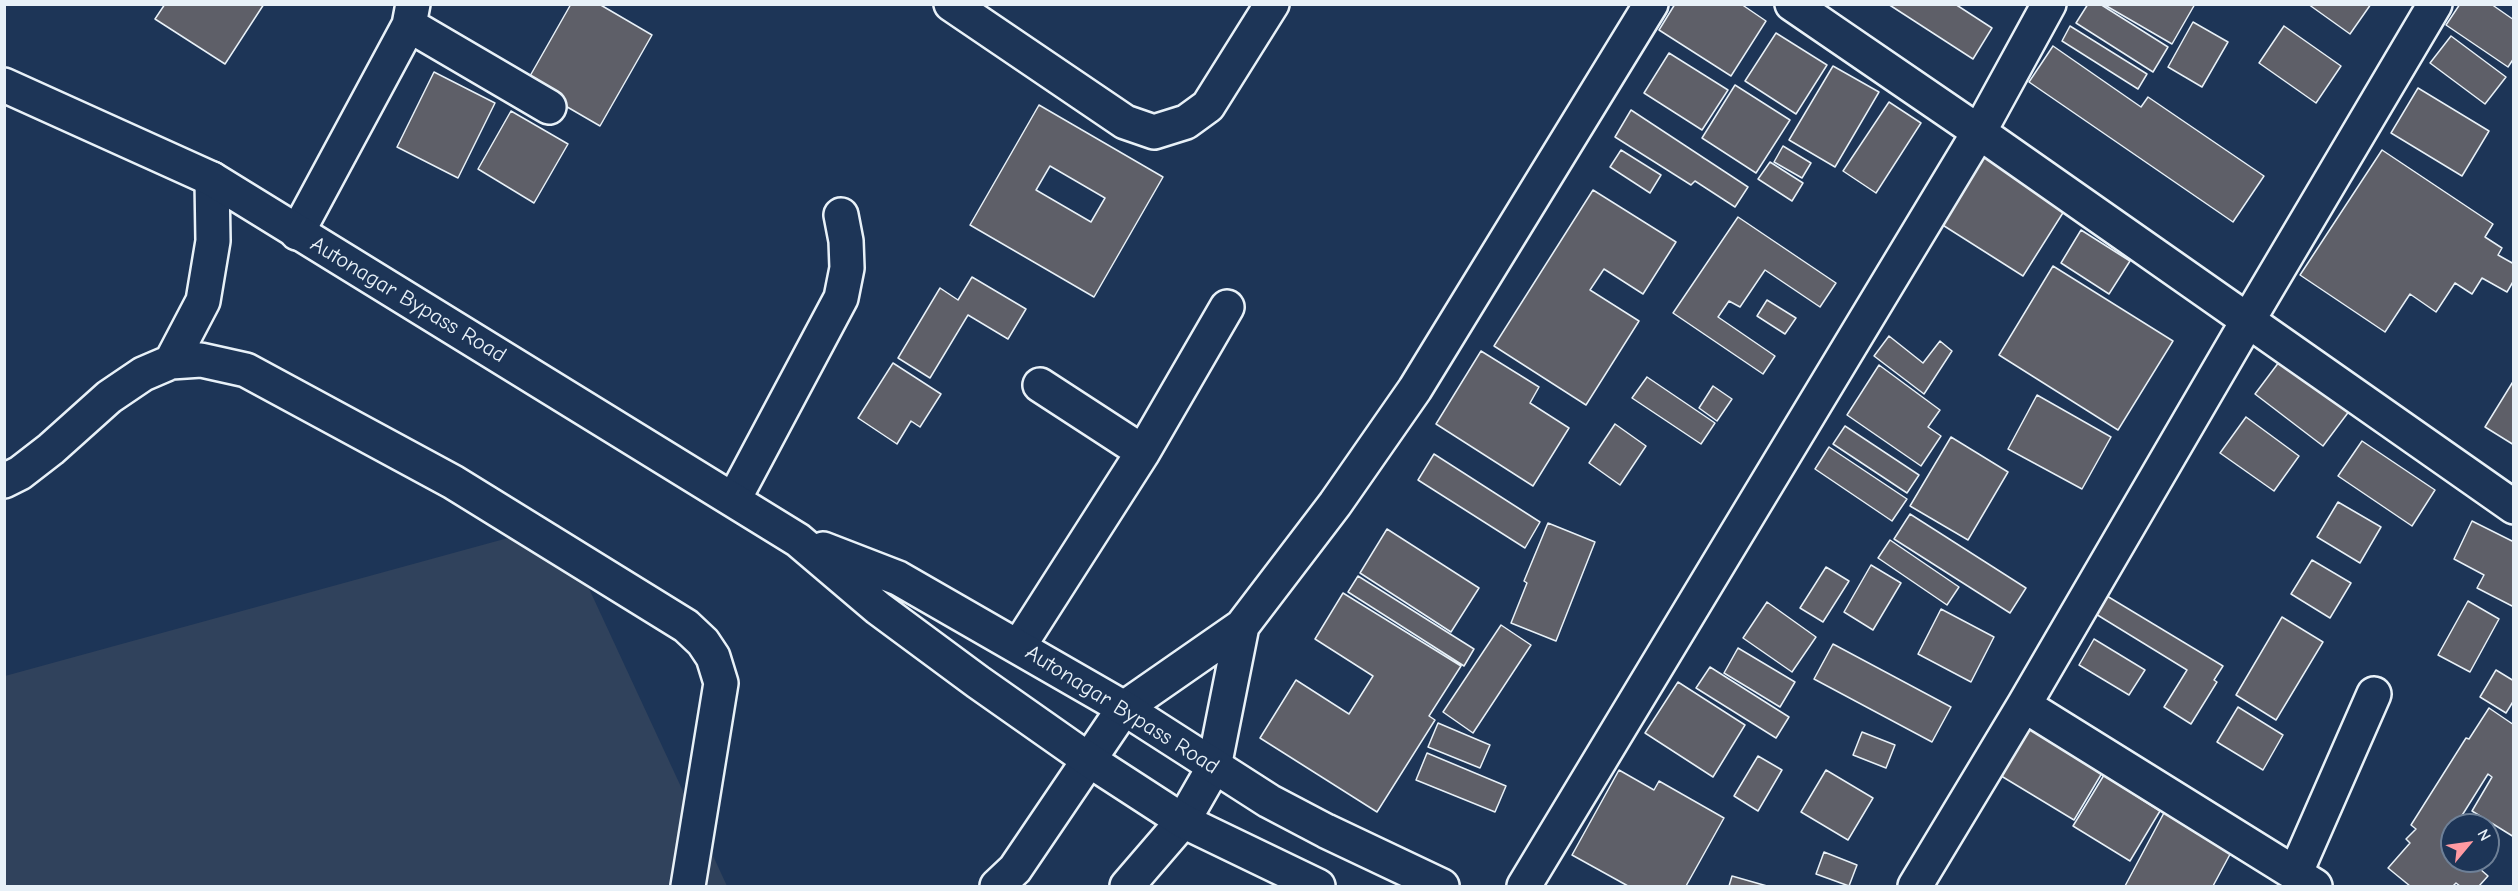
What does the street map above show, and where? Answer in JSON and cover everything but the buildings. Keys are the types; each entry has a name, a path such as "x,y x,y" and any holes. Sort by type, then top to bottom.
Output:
{"street":[{"path":"951,4 1125,122 1154,132 1186,122 1208,106 1272,4"},
{"path":"997,886 1015,869 1124,708 1242,626 1335,504 1415,389 1651,4"},
{"path":"1792,4 1979,132 2514,507"},
{"path":"1524,886 1979,132 2049,4"},
{"path":"1915,886 2024,705 2435,4"},
{"path":"297,233 411,15 549,107"},
{"name":"Autonagar Bypass Road","path":"4,85 212,180 798,540 878,608 1089,760 1183,821 1318,886"},
{"path":"171,362 203,301 213,241 212,180"},
{"path":"734,499 841,298 848,268 842,214"},
{"path":"1019,646 1143,452 1227,307"},
{"path":"4,481 51,449 109,397 143,374 171,362 201,360 246,370 453,482 686,626 703,642 713,657 721,683 688,886"},
{"path":"1040,385 1143,452"},
{"name":"Autonagar Bypass Road","path":"798,540 897,579 1019,646 1124,708 1214,768 1326,831 1442,886"},
{"path":"1126,886 1183,821 1214,768 1242,626"},
{"path":"2024,705 2305,880 2374,694"}],"shaded area":[{"path":"559,524 727,886 5,886 5,676"}]}
